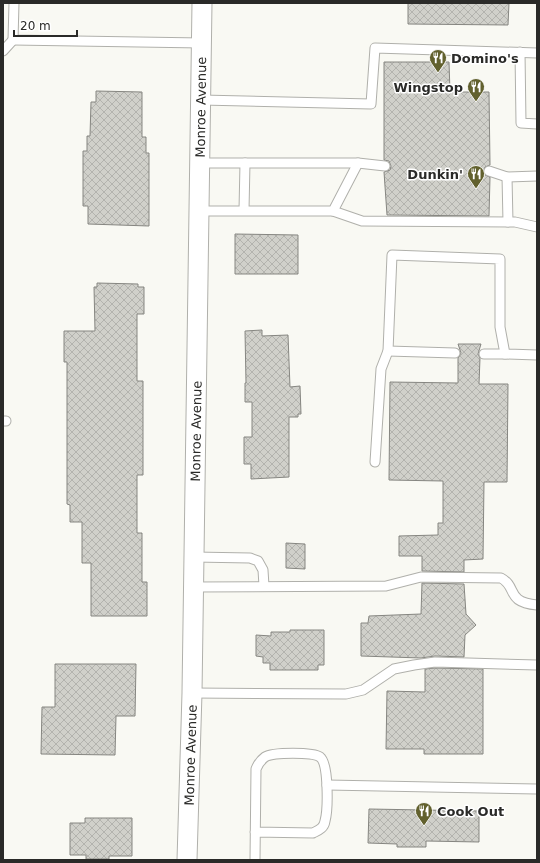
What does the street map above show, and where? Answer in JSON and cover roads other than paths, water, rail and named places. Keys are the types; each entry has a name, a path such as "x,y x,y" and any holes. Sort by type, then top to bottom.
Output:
{"street":[{"name":"Monroe Avenue","path":"187,860 194,587 202,3"}],"lane":[{"path":"3,51 13,40 14,3"},
{"path":"13,40 202,43"},
{"path":"201,100 371,104 375,48 537,53"},
{"path":"520,52 521,123 537,124"},
{"path":"200,163 358,163 385,166"},
{"path":"244,210 246,163"},
{"path":"332,211 358,163"},
{"path":"490,171 507,177 537,176"},
{"path":"507,177 508,222"},
{"path":"199,211 332,211 362,221 508,222 537,227"},
{"path":"375,462 381,369 388,351 392,255 500,259 500,327 504,354"},
{"path":"388,351 455,353"},
{"path":"484,354 537,355"},
{"path":"194,557 250,558 258,561 263,570 264,586"},
{"path":"194,587 386,586 421,577 501,578 506,581 516,598 525,604 537,605"},
{"path":"192,693 346,694 363,690 394,669 414,665 436,662 537,665"},
{"path":"255,832 313,833 320,830 325,822 327,785 325,765 321,757 313,754 276,754 266,756 260,761 256,769 255,832 255,860"},
{"path":"327,785 537,789"}],"place":[{"name":"Domino's","path":"438,73"},
{"name":"Wingstop","path":"476,102"},
{"name":"Dunkin'","path":"476,189"},
{"name":"Cook Out","path":"424,826"}]}
